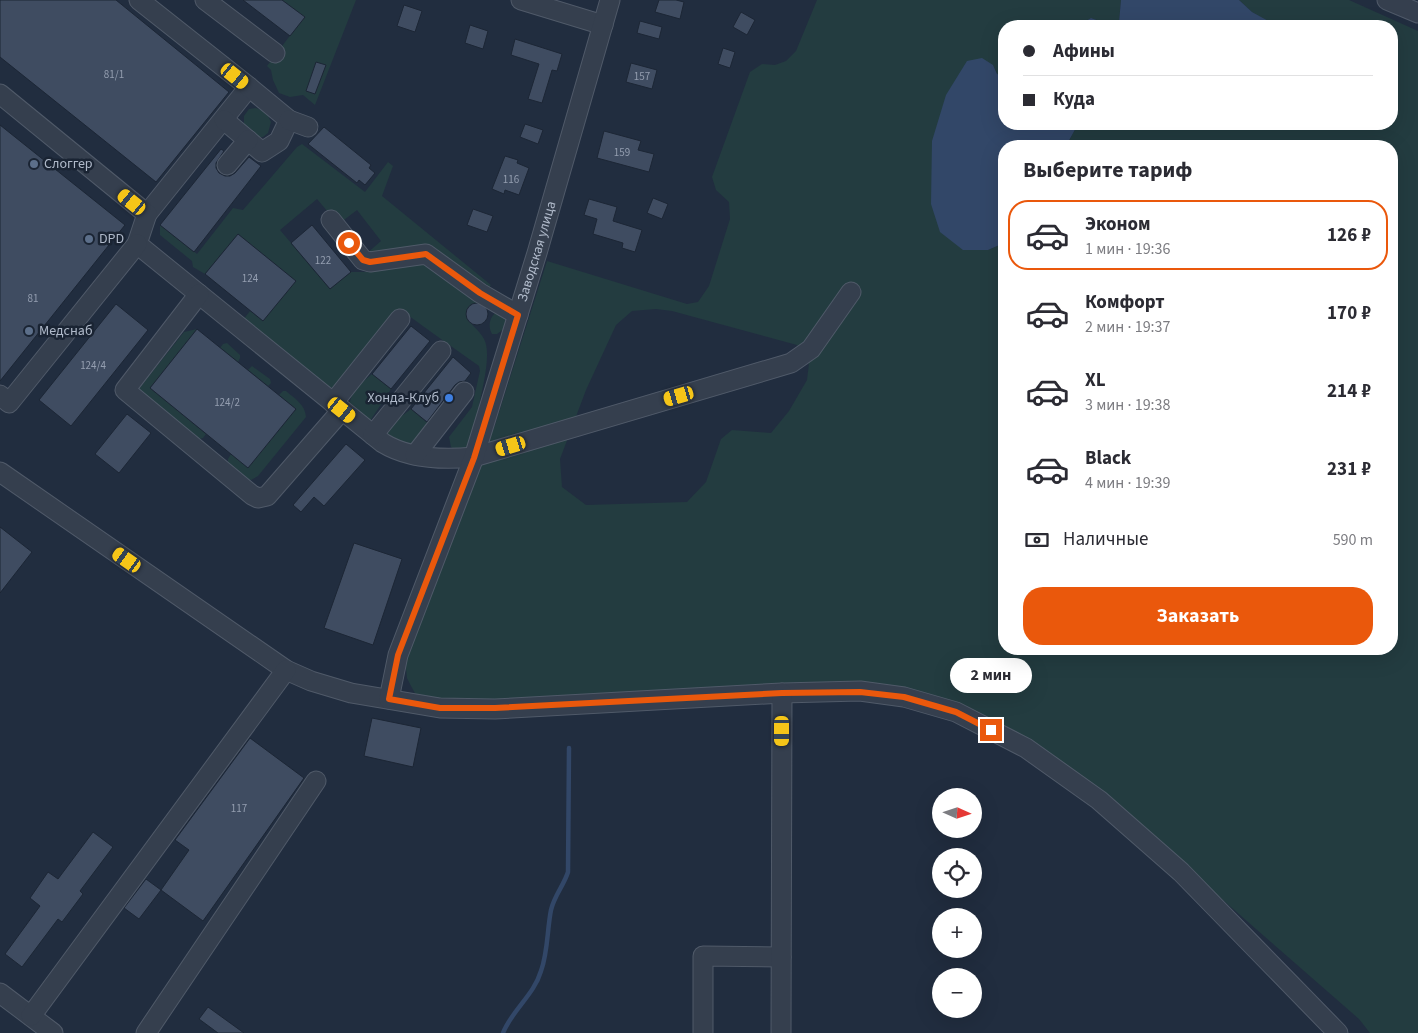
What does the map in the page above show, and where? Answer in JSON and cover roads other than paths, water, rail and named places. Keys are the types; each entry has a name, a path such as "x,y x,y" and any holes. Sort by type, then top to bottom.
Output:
{"street":[{"path":"139,0 289,120 308,127"},
{"path":"205,0 275,53"},
{"path":"521,0 603,25"},
{"name":"Заводская улица","path":"389,699 398,655 474,458 610,0"},
{"path":"1387,0 1418,13"},
{"path":"0,395 9,403 137,244 147,214 168,202 249,87"},
{"path":"0,94 147,214"},
{"path":"224,120 262,152 279,140 289,120"},
{"path":"227,165 248,140"},
{"path":"331,220 363,260 370,262 426,254 480,293 518,315"},
{"path":"137,244 373,435 394,449 415,455 455,458 474,458 791,363 810,350 851,292"},
{"path":"199,294 125,390 258,498 267,496 338,406 400,319"},
{"path":"373,435 441,351"},
{"path":"415,455 464,392"},
{"path":"0,472 286,670 311,681 351,693 440,708 495,708 782,693 860,692 904,697 956,712 1026,748 1099,800 1181,872 1338,1033"},
{"path":"31,1016 286,670"},
{"path":"780,1033 782,693"},
{"path":"146,1033 316,781"},
{"path":"703,1033 703,956 781,957"},
{"path":"0,993 53,1033"}],"water":[{"path":"1121,0 1239,0 1252,12 1267,20 1119,20"},
{"path":"982,58 993,65 998,74 998,130 1075,130 1069,140 998,140 998,246 988,250 963,250 940,232 931,204 932,141 946,95 967,61"}],"waterway":[{"path":"503,1033 538,980 545,956 552,905 568,872 569,748"}],"place":[{"name":"Слоггер","path":"34,164"},
{"name":"DPD","path":"89,239"},
{"name":"Медснаб","path":"29,331"},
{"name":"Хонда-Клуб","path":"449,398"}]}
